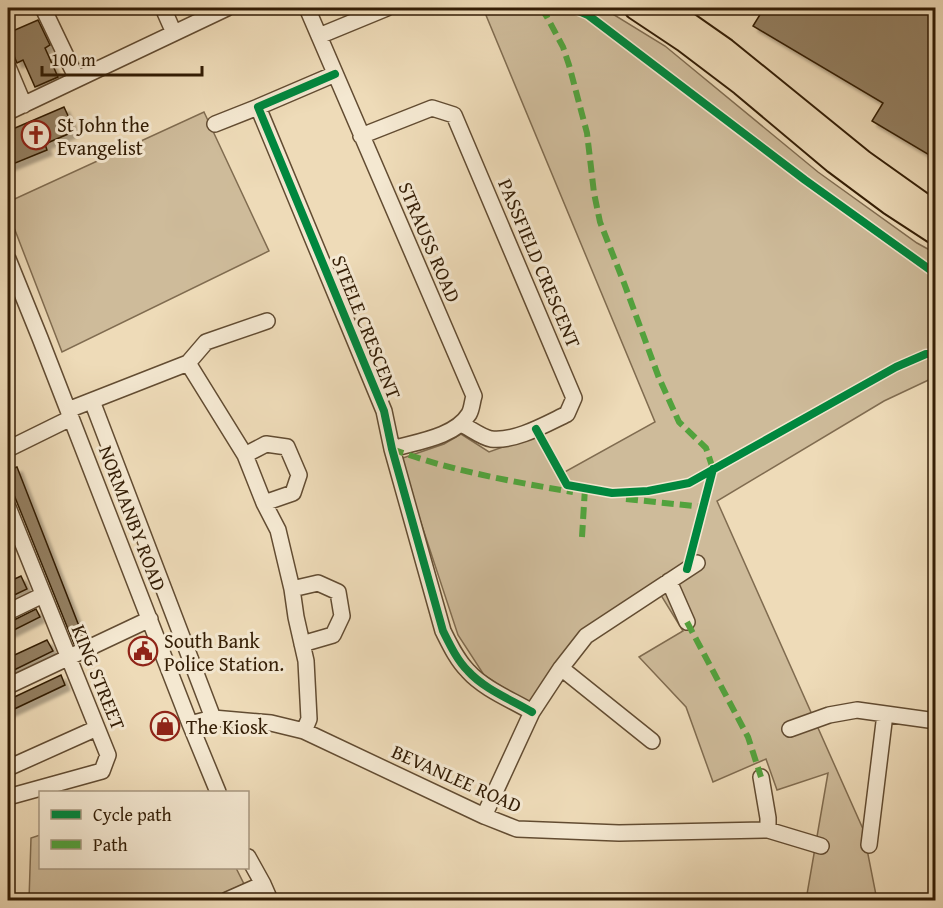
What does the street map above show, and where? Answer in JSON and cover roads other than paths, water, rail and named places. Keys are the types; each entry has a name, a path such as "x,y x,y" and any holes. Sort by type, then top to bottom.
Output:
{"highway":[{"path":"636,8 684,40 742,84 835,162 890,203 936,233"},
{"path":"665,8 725,50 863,162 936,214"}],"street":[{"path":"43,8 77,79"},
{"path":"163,8 174,33"},
{"path":"8,112 227,8"},
{"name":"STRAUSS ROAD","path":"307,8 474,396 470,412 461,424"},
{"path":"319,36 387,8"},
{"path":"8,67 24,105"},
{"path":"215,124 335,74"},
{"name":"STEELE CRESCENT","path":"258,107 384,411 392,449 443,631 455,655 468,672 481,683 532,712"},
{"name":"PASSFIELD CRESCENT","path":"361,136 432,108 454,115 574,398 567,414 536,429 509,438 490,439 461,424"},
{"name":"NORMANBY ROAD","path":"8,259 12,280 70,414 218,791"},
{"path":"8,449 92,400 188,363 206,342 267,321"},
{"path":"188,363 245,455 264,503 278,530 306,661 309,719 304,731"},
{"path":"92,400 213,718"},
{"path":"392,449 447,433 461,424"},
{"path":"245,455 266,444 287,447 299,475 293,493 264,503"},
{"name":"KING STREET","path":"8,507 12,529 43,595 108,755 102,771 8,797"},
{"path":"484,816 532,712 561,668 586,636 697,563"},
{"path":"669,581 687,622"},
{"path":"292,589 318,583 338,592 342,616 333,635 302,644"},
{"path":"8,612 43,595"},
{"path":"8,686 150,619"},
{"path":"561,668 652,741"},
{"path":"790,729 857,710 936,721"},
{"path":"869,845 885,714"},
{"name":"BEVANLEE ROAD","path":"190,724 213,718 271,723 304,731 484,816 517,829 619,833 768,830 821,846"},
{"path":"8,768 97,728"},
{"path":"761,777 768,830"},
{"path":"249,859 270,900"},
{"path":"227,900 263,884"}],"place":[{"name":"St John the Evangelist","path":"36,135"},
{"name":"South Bank Police Station.","path":"143,651"},
{"name":"The Kiosk","path":"165,726"}]}
